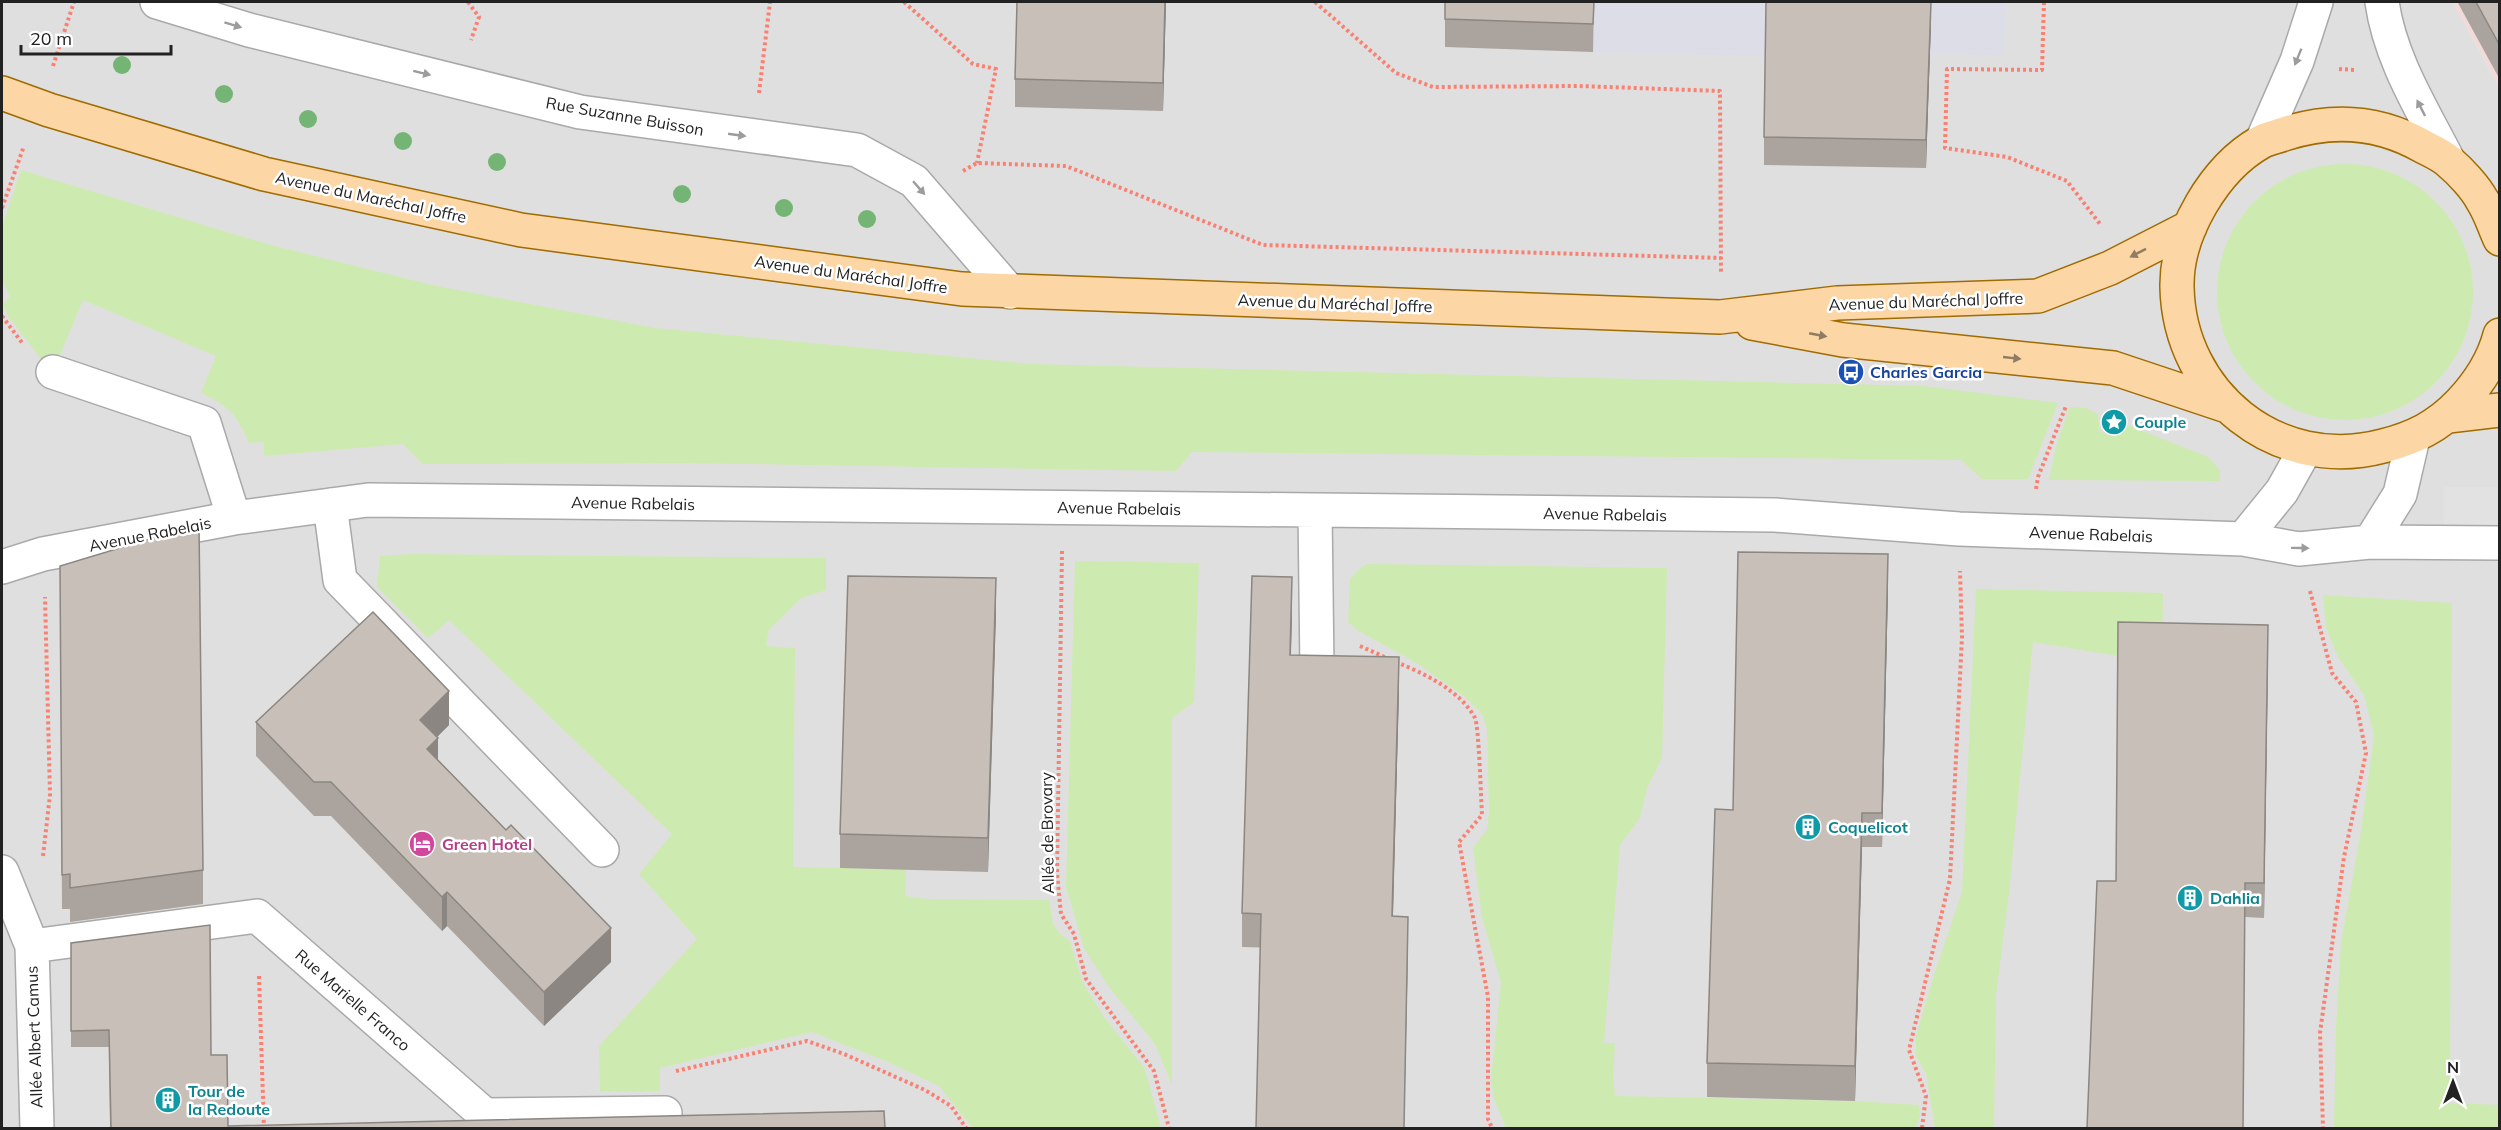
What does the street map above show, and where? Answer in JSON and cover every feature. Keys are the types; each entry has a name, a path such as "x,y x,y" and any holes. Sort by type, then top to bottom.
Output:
{"main road":[{"name":"Avenue du Maréchal Joffre","path":"2,93 60,113 264,174 521,230 962,289 1720,317 1843,340 2113,368 2226,406"},
{"path":"2499,239 2482,200 2448,160 2403,135 2352,123 2308,126 2262,141 2230,166 2202,200 2184,241 2177,285 2181,322 2199,371 2226,406 2263,434 2306,450 2360,452 2413,438 2448,416 2477,386 2496,349 2499,335"},
{"name":"Avenue du Maréchal Joffre","path":"1720,317 1837,303 2038,296 2110,268 2190,227"},
{"path":"2448,416 2499,410"}],"street":[{"name":"Rue Suzanne Buisson","path":"157,2 249,30 580,112 857,150 914,181 1010,292"},
{"path":"2262,141 2297,61 2316,2"},
{"path":"2382,2 2385,22 2397,60 2448,160"},
{"path":"53,372 204,423 234,518"},
{"path":"2370,542 2400,494 2413,438"},
{"path":"2243,539 2282,491 2306,450"},
{"name":"Avenue Rabelais","path":"2,567 43,554 234,518 368,500 1774,515 1959,529 2243,539 2299,549 2370,542 2499,543"},
{"path":"330,505 340,580 602,850"},
{"path":"1315,510 1317,671"},
{"path":"2,872 32,946 257,916"},
{"name":"Rue Marielle Franco","path":"257,916 485,1116 665,1113"},
{"name":"Allée Albert Camus","path":"32,946 37,1128"}],"path":[{"path":"754,137 770,2"},
{"path":"903,2 973,64 996,69 977,163 1066,166 1263,245 1721,258"},
{"path":"1315,2 1396,73 1433,87 1579,86 1720,92 1720,317"},
{"path":"2044,2 2042,70 1947,69 1945,148 2007,157 2067,181 2100,223 2110,268"},
{"path":"2297,61 2350,72 2397,60"},
{"path":"2,208 16,167"},
{"path":"2,315 17,336"},
{"path":"2038,477 2070,396"},
{"name":"Allée de Brovary","path":"1062,508 1057,873 1061,914 1074,934 1086,979 1154,1071 1169,1128"},
{"path":"1922,1128 1926,1096 1909,1050 1950,879 1962,637 1959,529"},
{"path":"2299,549 2332,673 2356,702 2366,753 2344,857 2320,1033 2323,1128"},
{"path":"42,864 50,795 43,554"},
{"path":"1317,628 1425,674 1459,699 1476,719 1482,815 1459,842 1488,997 1488,1119 1492,1128"},
{"path":"257,916 264,1128"},
{"path":"665,1113 667,1073 807,1041 844,1054 925,1090 951,1106 966,1128"}],"shaded area":[{"path":"2,2 2453,2 2499,87 2499,1128 2,1128"},
{"path":"1594,2 2006,2 2004,56 1930,53 1930,21 1766,56 1593,52"},
{"path":"2453,2 2499,2 2499,87"},
{"path":"2444,487 2499,487 2499,535 2444,532"}],"green space":[{"path":"2345,164 2370,166 2405,179 2426,193 2444,211 2463,243 2471,267 2473,292 2471,317 2458,352 2444,373 2426,391 2394,410 2370,418 2345,420 2320,418 2285,405 2264,391 2246,373 2227,341 2219,317 2217,292 2219,267 2232,232 2246,211 2264,193 2296,174 2320,166"},
{"path":"21,170 267,244 432,285 655,328 1031,364 1924,386 2058,403 2028,479 1982,479 1961,460 1192,452 1176,471 684,463 423,464 403,444 264,456 264,442 249,443 231,412 219,402 201,393 216,356 83,300 57,362 41,359 8,316 3,304 10,297 2,278 2,227"},
{"path":"2070,407 2086,408 2098,414 2100,431 2104,433 2111,435 2118,433 2125,424 2208,457 2220,470 2220,481 2049,480 2056,446"},
{"path":"411,554 826,558 826,590 801,598 769,630 766,646 795,648 793,867 906,869 905,896 927,899 1049,900 1053,924 1060,934 1070,941 1082,981 1104,1017 1145,1069 1161,1128 973,1128 939,1086 888,1062 812,1032 660,1068 660,1091 600,1092 599,1046 697,939 639,874 672,834 449,620 428,638 377,587 380,556"},
{"path":"1075,561 1199,563 1194,702 1172,718 1172,1085 1155,1044 1109,987 1084,948 1066,887"},
{"path":"1368,564 1667,568 1662,757 1647,789 1640,818 1620,845 1604,1043 1615,1043 1613,1076 1615,1096 1855,1101 1919,1105 1920,1117 1915,1128 1506,1128 1494,1099 1491,1080 1501,982 1482,918 1473,847 1487,830 1489,811 1487,730 1482,714 1465,697 1418,664 1357,630 1348,622 1350,579 1360,568"},
{"path":"1976,589 2163,593 2162,657 2118,656 2033,642 2009,893 1996,995 1994,1128 1935,1128 1926,1074 1916,1056 1916,1036 1962,892"},
{"path":"2323,595 2452,603 2450,1103 2499,1105 2499,1128 2334,1128 2336,1027 2341,943 2361,830 2374,736 2364,695 2338,657 2326,628"}],"building":[{"path":"1017,2 1165,2 1163,83 1015,79"},
{"path":"1445,2 1594,2 1593,24 1445,19"},
{"path":"1766,2 1931,2 1926,140 1764,137"},
{"path":"2476,2 2499,2 2499,44"},
{"path":"199,524 203,870 70,888 70,874 62,875 60,566"},
{"name":"Coquelicot","path":"1738,552 1888,554 1882,813 1862,813 1855,1066 1707,1063 1715,809 1733,810"},
{"path":"848,576 996,578 988,838 840,834"},
{"path":"1252,576 1292,577 1290,655 1399,657 1392,916 1408,917 1404,1128 1256,1128 1261,914 1242,913"},
{"name":"Green Hotel","path":"373,612 449,691 420,720 438,738 427,749 506,830 511,825 611,928 544,992 447,892 442,897 331,782 314,782 256,722"},
{"name":"Dahlia","path":"2118,622 2268,625 2264,883 2245,883 2243,1128 2087,1128 2097,881 2116,881"},
{"path":"210,925 211,1055 227,1055 228,1126 884,1111 885,1128 111,1128 109,1030 71,1031 71,943"}],"place":[{"name":"Charles Garcia","path":"1851,372"},
{"name":"Couple","path":"2114,422"},
{"name":"Coquelicot","path":"1808,827"},
{"name":"Green Hotel","path":"422,844"},
{"name":"Dahlia","path":"2190,898"},
{"name":"Tour de la Redoute","path":"168,1100"}]}
